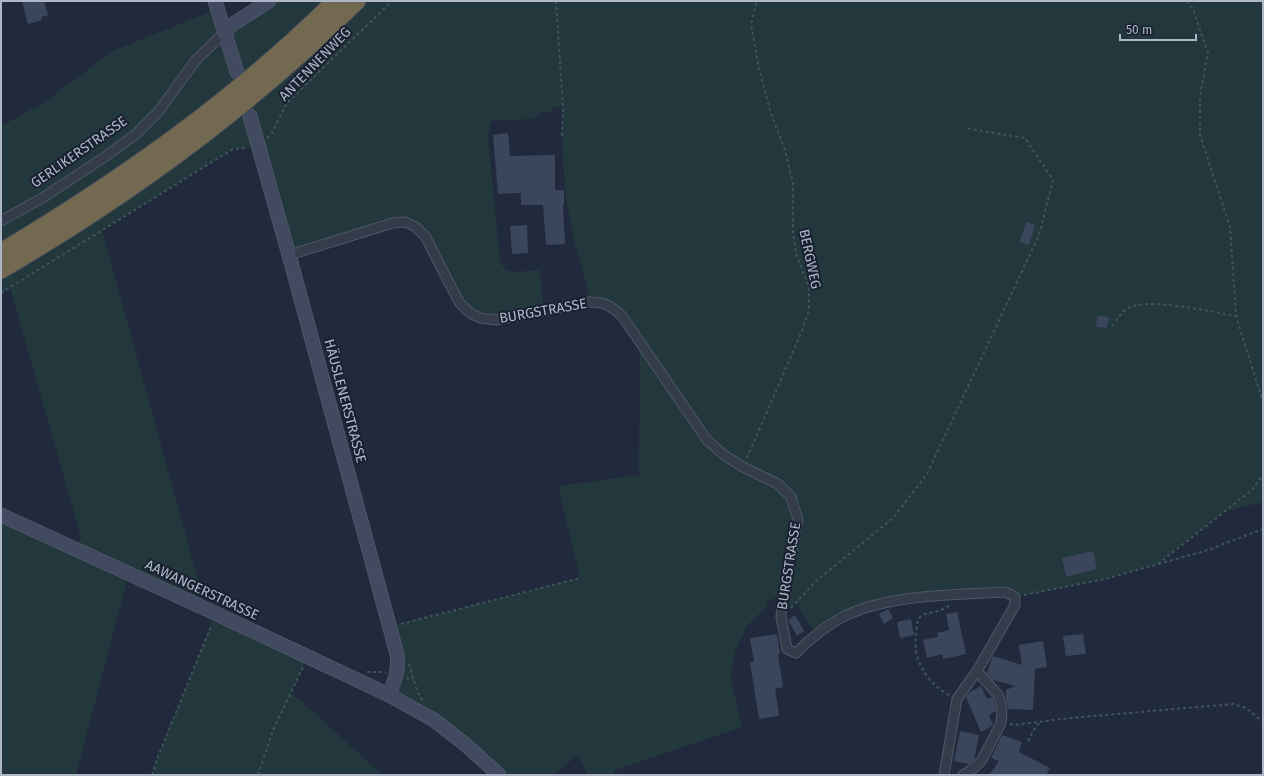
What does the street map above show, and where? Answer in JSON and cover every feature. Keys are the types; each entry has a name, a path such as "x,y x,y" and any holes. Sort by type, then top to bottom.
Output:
{"highway":[{"path":"1,252 92,196 188,128 267,64 335,1"},
{"path":"1,270 48,242 108,203 150,175 201,137 283,70 357,1"}],"street":[{"path":"215,1 237,72"},
{"name":"GERLIKERSTRASSE","path":"1,221 44,197 106,156 136,134 158,112 196,60 230,26 269,1"},
{"name":"HÄUSLENERSTRASSE","path":"250,116 397,654 398,666 389,695"},
{"name":"BURGSTRASSE","path":"289,255 393,223 405,222 416,227 425,236 459,302 470,313 480,318 497,320 590,302 601,302 613,307 622,316 707,440 724,455 778,484 791,497 798,520 782,604 781,617 787,649 796,653 816,634 840,618 866,608 909,599 1005,592 1015,597"},
{"name":"AAWANGERSTRASSE","path":"1,515 216,613 389,695 434,720 466,744 499,775"},
{"path":"944,775 957,699 977,671 1015,605 1015,597"},
{"path":"964,775 982,760 1001,723 1002,711 999,696 977,671"}],"path":[{"name":"ANTENNENWEG","path":"259,147 272,133 287,103 392,1"},
{"path":"556,1 563,107 562,139"},
{"name":"BERGWEG","path":"743,466 802,332 808,310 809,287 796,254 793,231 793,184 785,150 772,118 759,69 751,24 757,1"},
{"path":"1187,1 1193,9 1208,53 1200,96 1200,135 1230,227 1236,316 1263,402"},
{"path":"781,617 815,582 893,518 927,474 1039,235 1053,180 1025,138 964,128"},
{"path":"1,293 233,149 259,147"},
{"path":"1112,326 1128,308 1147,303 1185,307 1236,316"},
{"path":"1157,564 1252,490 1263,474"},
{"path":"1015,597 1105,579 1208,550 1263,529"},
{"path":"404,623 580,578"},
{"path":"957,699 942,692 935,685 923,670 918,660 916,650 917,622 919,617 958,602"},
{"path":"152,775 157,759 216,613"},
{"path":"258,775 273,730 308,657"},
{"path":"408,659 413,680 420,697 426,705"},
{"path":"1001,723 1014,725 1233,704 1246,708 1263,722"},
{"path":"1028,741 1040,722"}],"green space":[{"path":"269,1 1263,1 1263,502 1224,512 1157,564 1105,579 1015,597 1005,592 865,608 816,634 796,603 781,617 782,604 776,598 767,601 768,605 747,626 735,652 731,679 742,727 613,771 616,775 589,775 577,755 554,775 499,775 389,695 393,685 390,627 580,578 558,486 639,475 640,342 622,316 590,302 587,285 573,236 567,204 562,140 563,107 552,107 552,112 541,112 533,119 491,121 488,135 500,262 506,270 515,272 540,270 544,311 497,320 470,313 425,236 405,222 289,255 258,147 233,149 102,230 206,609 129,573 76,775 1,775 1,515 78,549 80,534 10,288 1,293 1,126 43,103 113,51 217,9 224,32"},
{"path":"216,613 308,657 291,692 383,775 152,775 157,759"}],"building":[{"path":"22,1 44,1 48,15 41,17 42,20 28,24"},
{"path":"508,133 510,156 555,155 555,190 564,190 563,205 565,244 546,245 543,205 521,205 521,193 498,194 493,135"},
{"path":"1026,222 1035,225 1029,245 1020,242"},
{"path":"527,225 528,253 512,254 510,226"},
{"path":"1097,316 1109,317 1107,328 1096,327"},
{"path":"1093,551 1097,569 1066,577 1062,558"},
{"path":"888,609 893,618 884,624 879,614"},
{"path":"957,612 966,654 943,659 942,654 927,658 923,640 938,637 937,633 949,630 946,614"},
{"path":"795,615 804,631 797,636 788,620"},
{"path":"911,619 914,635 900,638 897,622"},
{"path":"777,634 780,654 778,654 783,687 775,689 779,716 759,719 750,662 754,662 750,638"},
{"path":"1083,634 1086,654 1066,656 1063,636"},
{"path":"1043,641 1047,667 1035,669 1033,710 1008,709 1006,690 1015,686 993,680 987,673 993,656 1022,665 1019,645"},
{"path":"981,686 987,699 992,697 996,711 989,715 993,725 981,732 966,697 970,692"},
{"path":"960,731 979,735 974,760 969,764 954,761"},
{"path":"1002,735 1022,742 1019,752 1050,768 1046,775 989,775 999,761 991,758"}]}
